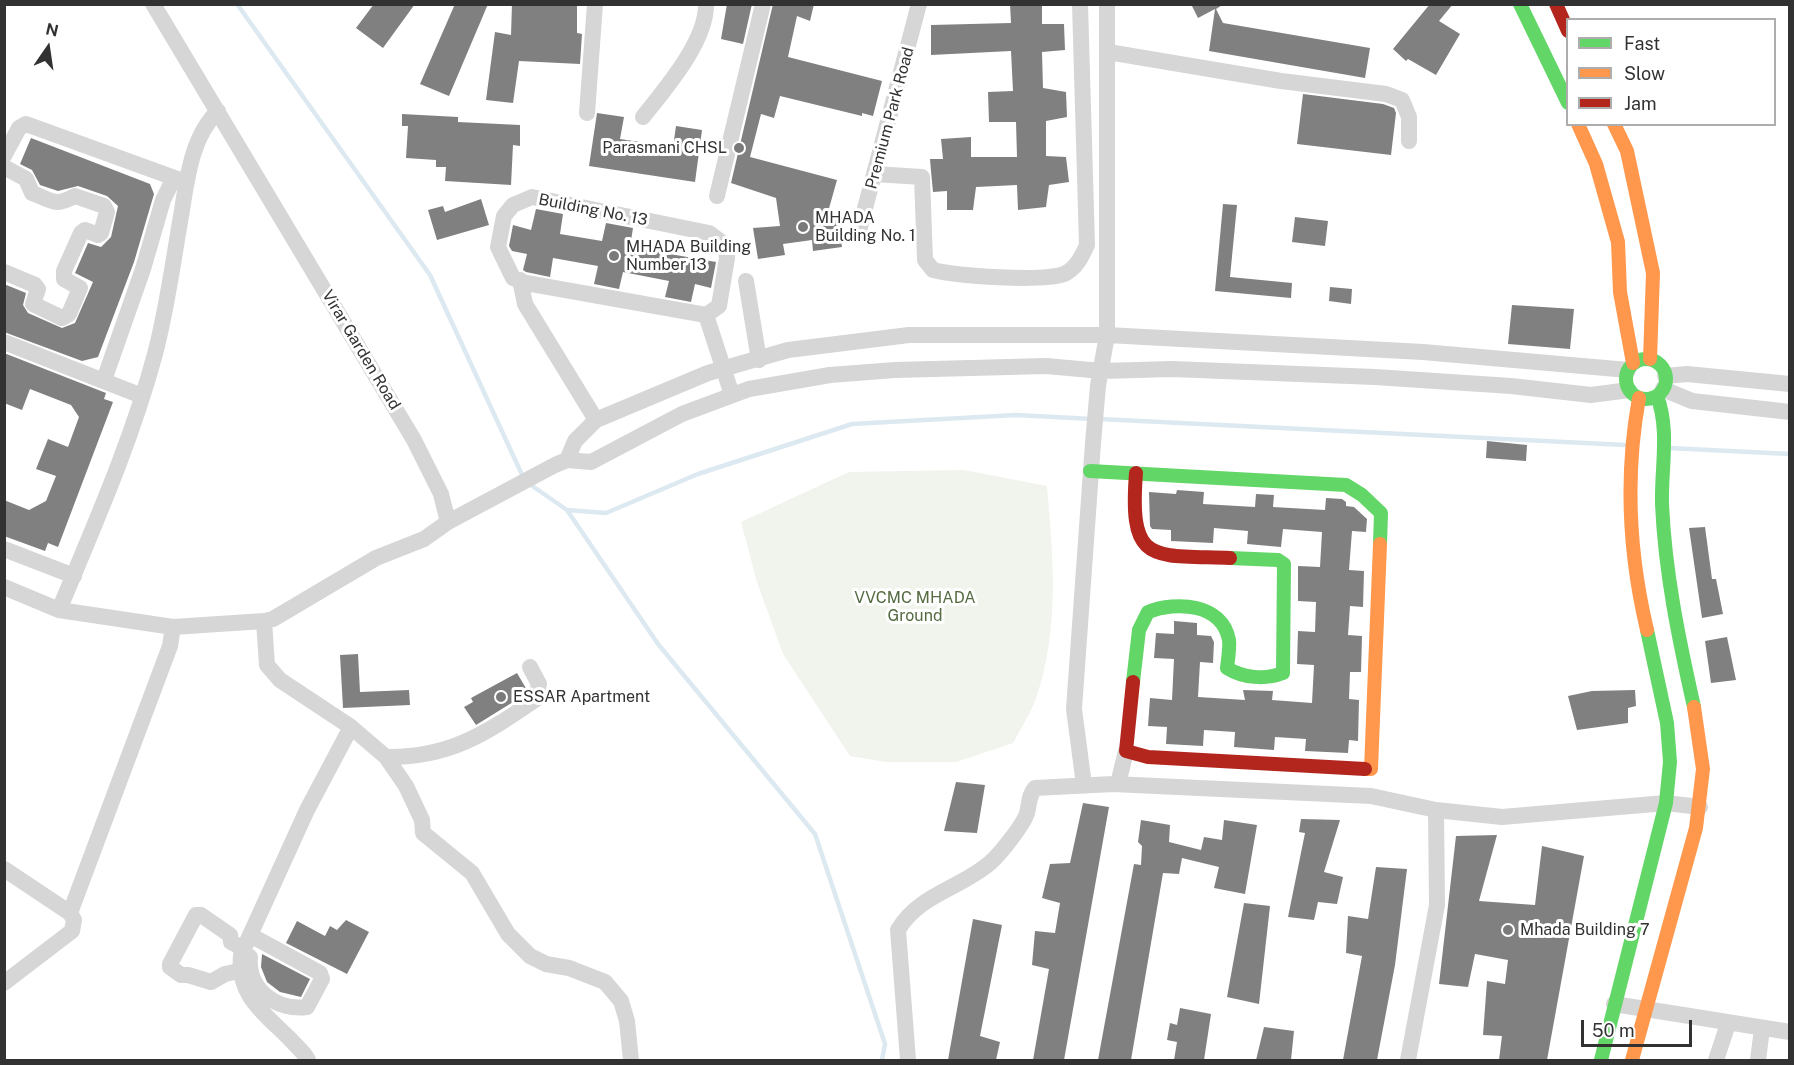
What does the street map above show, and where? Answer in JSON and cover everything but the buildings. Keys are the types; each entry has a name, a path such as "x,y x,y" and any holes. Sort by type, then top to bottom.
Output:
{"street":[{"name":"Virar Garden Road","path":"153,4 414,440 441,494 448,522"},
{"path":"587,113 595,4"},
{"path":"643,117 675,76 706,19 706,4"},
{"path":"717,196 763,4"},
{"name":"Premium Park Road","path":"859,231 919,4"},
{"path":"875,174 922,177 926,260 933,270 957,276 1045,276 1065,274 1079,263 1087,245 1080,4"},
{"path":"1084,785 1074,709 1090,471 1107,335 1107,4"},
{"path":"1520,4 1566,99"},
{"path":"1556,4 1566,27"},
{"path":"1108,52 1281,81 1386,94 1402,100 1409,117 1409,141"},
{"path":"59,610 118,471 155,353 181,180 204,126 218,111"},
{"path":"4,156 19,128 26,124 181,180"},
{"path":"1579,126 1596,164 1618,242 1620,292 1631,367 1626,378 1634,394 1635,419 1629,473 1646,504 1671,600 1699,733 1703,769 1700,807 1632,1060"},
{"path":"1615,126 1627,151 1653,273 1650,359"},
{"path":"4,167 26,178 32,193 60,203 65,203 75,196 104,206 107,212 101,233 98,235 85,230 81,233 64,271 64,279 80,288 69,314 62,318 36,308 33,304 38,289 35,285 4,272"},
{"path":"104,380 143,269 163,200 181,180"},
{"name":"Building No. 13","path":"520,280 513,278 498,247 504,216 513,205 532,197 709,233 725,245 727,258 719,306 706,315"},
{"path":"596,420 525,304 520,280 706,315 732,395"},
{"path":"746,281 759,360"},
{"path":"561,463 575,441 596,420 708,373 788,350 909,335 1107,335 1423,352 1631,367 1650,359 1658,363 1664,414 1661,472 1646,504 1642,605 1666,721 1670,761 1666,803 1601,1060"},
{"path":"4,342 142,396"},
{"path":"4,588 59,610 173,627 273,619 376,558 424,539 448,522 561,463 591,462 681,414 749,389 830,375 895,370 1046,366 1100,378 1172,369 1376,376 1511,386 1591,395 1634,394 1662,387 1688,374 1790,384"},
{"path":"1662,387 1692,401 1790,412"},
{"path":"1090,471 1346,485 1362,495 1381,513 1371,796"},
{"path":"1118,784 1126,751 1139,630 1148,612 1163,606 1207,609 1215,615 1229,639 1227,668 1234,674 1275,677 1283,673 1284,564 1278,560 1159,555 1148,550 1134,525 1137,473"},
{"path":"4,549 74,576"},
{"path":"264,621 267,665 280,680 351,727 386,757 406,786 422,820 423,833 472,873 508,934 530,956 546,964 569,968 605,982 621,1001 627,1021 631,1060"},
{"path":"70,913 170,646 173,627"},
{"path":"386,757 409,757 440,751 478,738 491,730 535,700 539,684 530,667"},
{"path":"308,1060 251,1000 242,985 239,970 247,942 307,810 351,727"},
{"path":"1126,751 1148,757 1371,770"},
{"path":"908,1060 898,930 905,917 941,890 963,880 991,861 1027,814 1028,797 1035,788 1118,784 1371,796 1436,810 1502,816 1666,803 1700,807"},
{"path":"1408,1060 1437,905 1436,810"},
{"path":"4,869 70,913 74,920 72,931 4,983"},
{"path":"239,970 211,982 180,975 170,964 196,915 201,915 230,935 231,942 247,942 320,973 322,978 307,1007 277,1004 260,990 249,967 254,946 247,942"},
{"path":"218,978 247,942"},
{"path":"1614,1004 1644,1011 1790,1032"},
{"path":"1716,1060 1728,1024"},
{"path":"1758,1060 1762,1029"}],"green space":[{"name":"VVCMC MHADA Ground","path":"964,470 1047,486 1051,539 1052,619 1044,672 1034,704 1013,743 956,762 886,762 850,756 783,654 757,582 741,522 849,472"}],"waterway":[{"path":"237,4 430,275 523,477"},
{"path":"528,483 567,510 606,513 698,474 852,424 1016,415 1092,419"},
{"path":"1100,419 1625,445"},
{"path":"1669,448 1790,454"},
{"path":"567,510 658,644 815,834 885,1044 882,1060"}],"traffic: fast":[{"path":"1520,4 1566,99"},
{"path":"1646,359 1660,365 1666,379 1660,393 1646,399 1632,393 1626,379 1632,365 1646,359"},
{"path":"1657,396 1664,436 1662,504 1669,581 1694,707"},
{"path":"1090,471 1346,485 1362,495 1381,513 1380,544"},
{"path":"1133,682 1139,630 1148,612 1184,606 1208,612 1225,628 1229,640 1227,668 1254,677 1269,677 1283,673 1284,564 1278,560 1230,558"},
{"path":"1601,1060 1666,803 1670,762 1667,723 1647,630"}],"traffic: slow":[{"path":"1579,126 1596,164 1618,242 1620,292 1633,363"},
{"path":"1615,126 1627,151 1653,273 1650,359"},
{"path":"1639,398 1632,456 1631,514 1636,573 1647,630"},
{"path":"1365,769 1371,769 1380,544"},
{"path":"1632,1060 1696,828 1703,769 1694,707"}],"traffic: jam":[{"path":"1556,4 1566,26"},
{"path":"1136,473 1137,525 1142,540 1151,549 1164,554 1181,556 1230,558"},
{"path":"1133,682 1126,751 1148,757 1365,769"}],"place":[{"name":"Parasmani CHSL","path":"739,148"},
{"name":"MHADA Building No. 1","path":"803,227"},
{"name":"MHADA Building Number 13","path":"614,256"},
{"name":"ESSAR Apartment","path":"501,697"},
{"name":"Mhada Building 7","path":"1508,930"}]}
